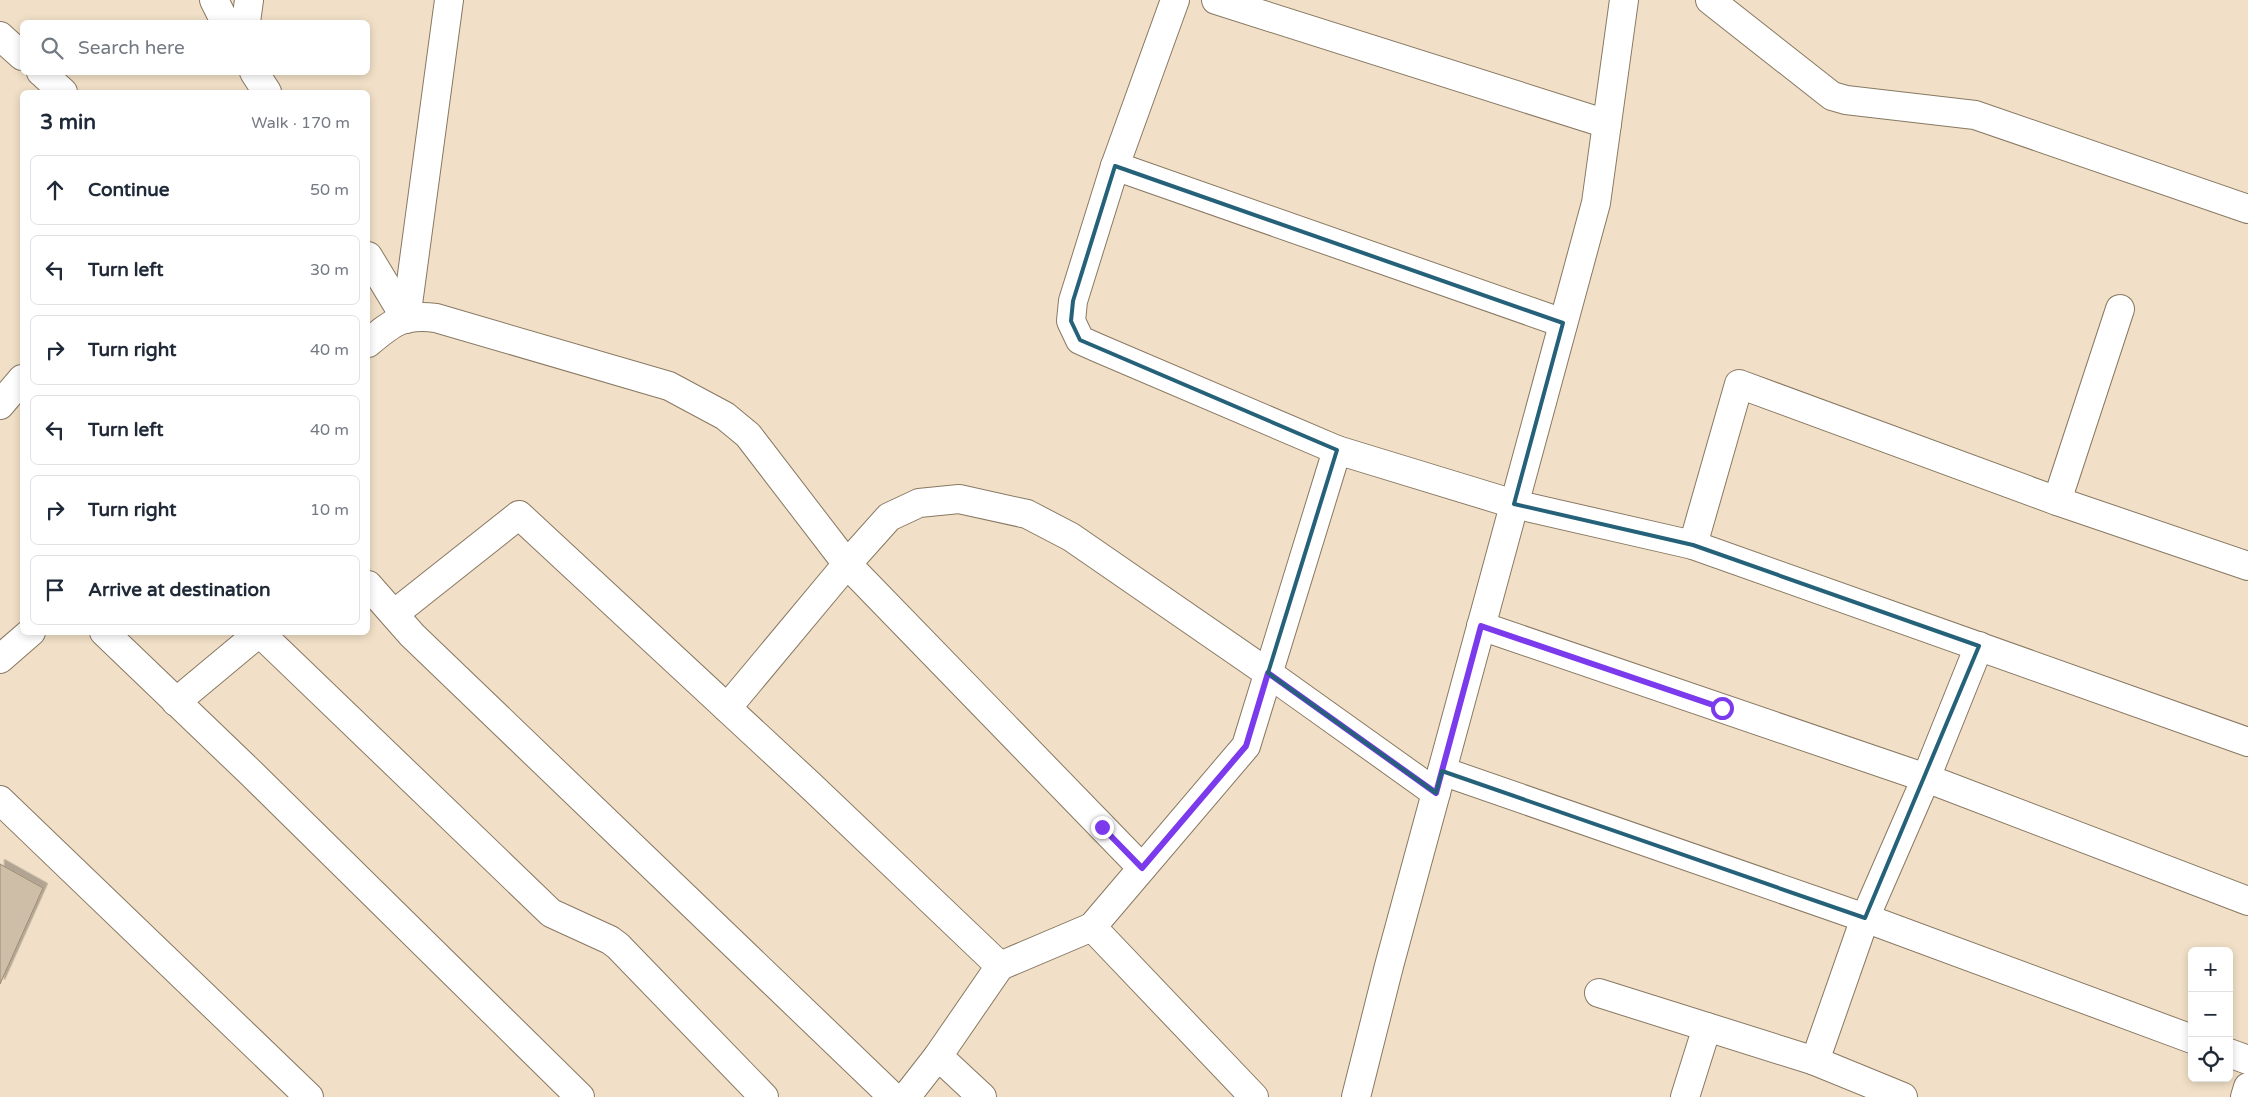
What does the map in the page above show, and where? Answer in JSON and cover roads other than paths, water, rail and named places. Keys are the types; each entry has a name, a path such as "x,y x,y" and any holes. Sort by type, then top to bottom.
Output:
{"street":[{"path":"214,0 224,20"},
{"path":"246,20 249,0"},
{"path":"406,319 449,0"},
{"path":"1175,0 1115,166 1073,301 1071,321 1080,340 1336,450 1514,504 1693,544 2248,742"},
{"path":"1216,0 1608,124"},
{"path":"1356,1097 1439,782 1596,203 1624,0"},
{"path":"1710,0 1832,96 1846,100 1975,115 2248,209"},
{"path":"0,36 20,54"},
{"path":"44,75 61,90"},
{"path":"256,75 266,90"},
{"path":"1115,166 1563,323"},
{"path":"370,259 406,319"},
{"path":"2056,501 2120,309"},
{"path":"370,341 393,322 420,316 436,318 669,386 725,416 748,435 846,564 1142,868"},
{"path":"0,406 20,381"},
{"path":"1693,544 1739,384 2056,501 2248,566"},
{"path":"906,1097 938,1056 1000,966 1092,927 1246,746 1336,450"},
{"path":"727,708 846,564 889,518 919,502 959,499 1027,514 1071,537 1268,673 1439,782 1865,918 2188,1038"},
{"path":"394,614 519,515 1000,966"},
{"path":"370,587 412,636 893,1097"},
{"path":"1481,626 1926,778 2248,901"},
{"path":"0,659 27,635"},
{"path":"107,635 580,1097"},
{"path":"176,702 258,635"},
{"path":"262,635 551,913 610,940 618,946 764,1097"},
{"path":"1815,1061 1865,918 1926,778 1979,646"},
{"path":"0,800 309,1097"},
{"path":"1092,927 1254,1097"},
{"path":"1599,993 1815,1061 1903,1097"},
{"path":"1685,1097 1707,1027"},
{"path":"2233,1054 2248,1060"},
{"path":"938,1056 982,1097"},
{"path":"2245,1097 2248,1087"}]}
